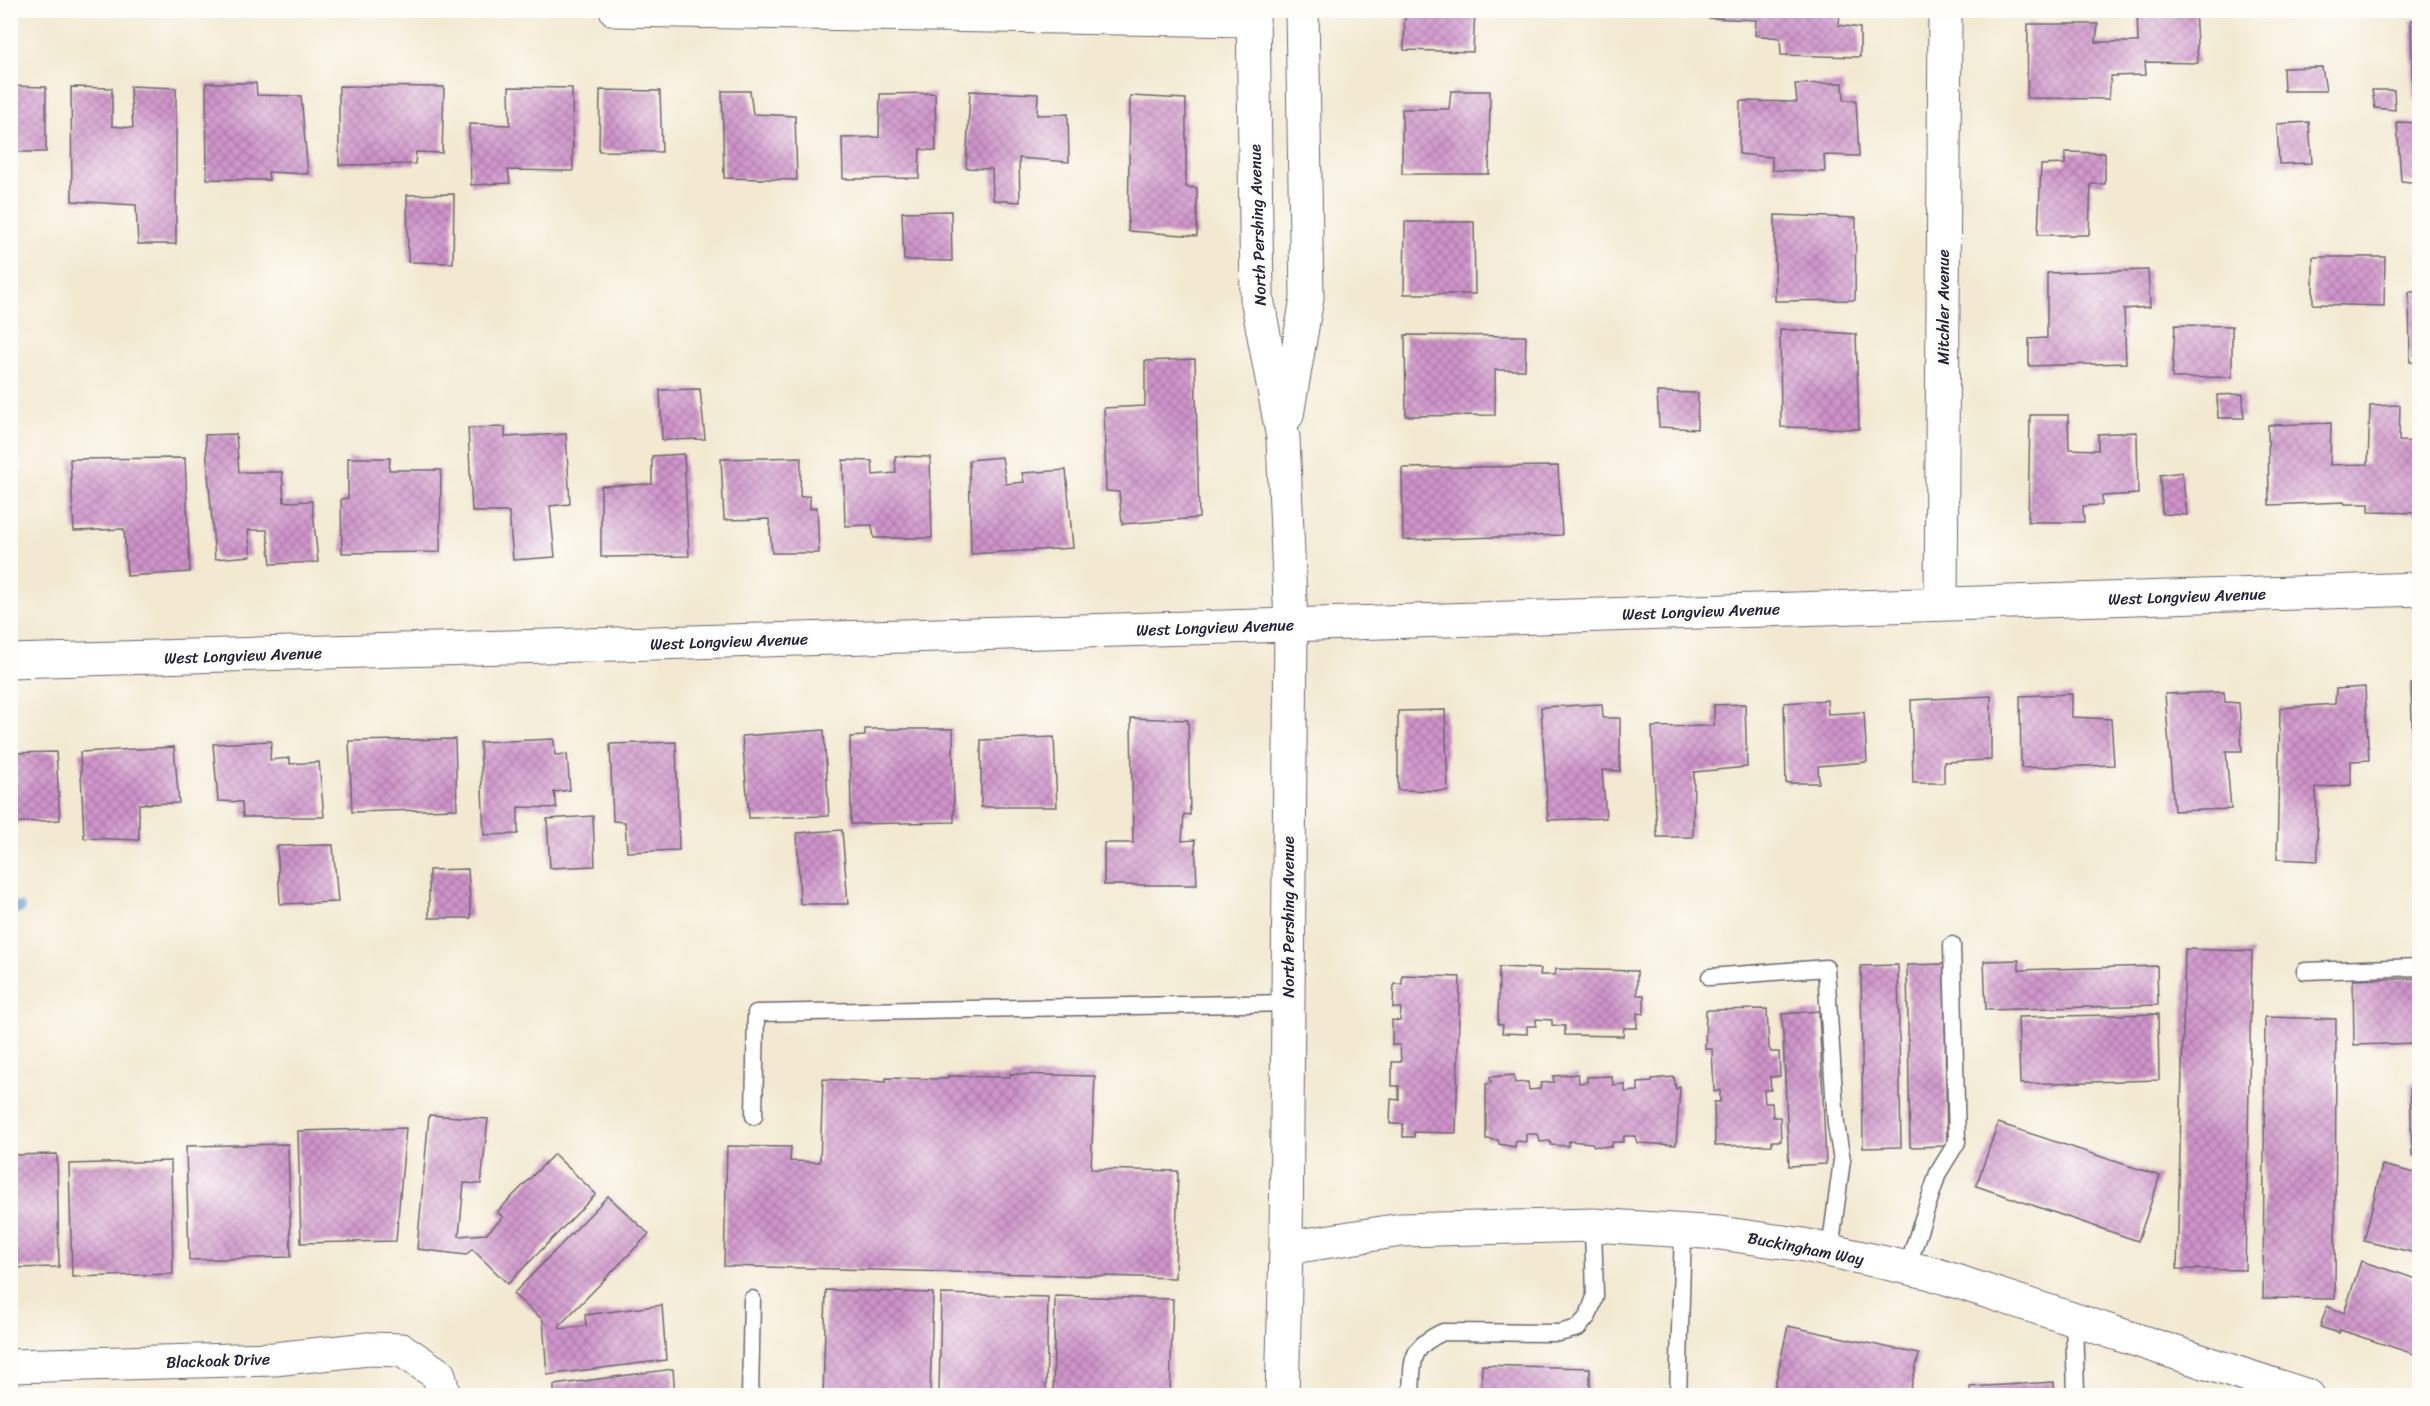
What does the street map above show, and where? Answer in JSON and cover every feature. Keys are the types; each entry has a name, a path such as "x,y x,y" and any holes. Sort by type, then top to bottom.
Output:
{"street":[{"path":"616,10 1252,15"},
{"name":"North Pershing Avenue","path":"1283,438 1307,298 1302,10"},
{"name":"Mitchler Avenue","path":"1941,604 1945,10"},
{"name":"North Pershing Avenue","path":"1252,15 1257,298 1283,438 1291,624 1286,1248 1282,1395"},
{"name":"West Longview Avenue","path":"10,661 2420,589"},
{"name":"Buckingham Way","path":"1286,1248 1401,1230 1593,1226 1720,1233 1830,1251 1931,1273 2308,1395"},
{"name":"Blackoak Drive","path":"10,1366 274,1359 368,1349 402,1350 439,1375 444,1395"}],"lane":[{"path":"1907,1268 1938,1173 1957,1142 1952,945"},
{"path":"2305,971 2420,967"},
{"path":"1710,977 1826,968 1836,1125 1842,1160 1830,1251"},
{"path":"754,1116 756,1013 1288,1003"},
{"path":"1411,1395 1412,1364 1416,1349 1426,1340 1443,1332 1559,1333 1578,1328 1588,1316 1594,1297 1593,1226"},
{"path":"1678,1395 1683,1230"},
{"path":"750,1395 752,1299"},
{"path":"2074,1319 2076,1395"}],"building":[{"path":"1405,10 1475,10 1473,52 1404,50"},
{"path":"1708,10 1840,10 1839,25 1860,28 1860,57 1781,55 1780,38 1755,35 1756,20 1708,18"},
{"path":"2137,10 2195,10 2198,63 2145,62 2146,75 2111,76 2109,99 2027,98 2028,24 2098,24 2096,42 2138,42"},
{"path":"2411,20 2420,20 2420,101 2413,100"},
{"path":"2322,67 2326,91 2284,91 2283,68"},
{"path":"206,83 256,83 257,95 301,96 308,174 268,172 269,180 207,179"},
{"path":"1843,83 1844,100 1856,100 1859,156 1824,155 1825,172 1772,170 1772,157 1739,154 1740,101 1797,102 1795,84"},
{"path":"10,86 46,87 46,152 10,152"},
{"path":"130,86 176,88 176,244 138,244 136,205 72,201 71,87 112,88 112,126 133,128"},
{"path":"339,86 444,87 442,153 416,152 415,164 339,165"},
{"path":"509,87 572,88 573,171 508,170 510,183 471,185 469,124 510,125"},
{"path":"600,90 660,91 662,152 599,151"},
{"path":"2372,90 2394,90 2395,110 2375,108"},
{"path":"722,91 750,91 753,114 795,116 797,180 724,178"},
{"path":"970,91 1038,94 1037,115 1068,114 1069,162 1019,158 1020,202 993,200 992,169 966,168"},
{"path":"1451,91 1490,91 1489,174 1402,174 1402,109 1449,109"},
{"path":"935,93 936,151 920,149 919,178 843,179 842,138 879,137 880,94"},
{"path":"1130,96 1186,99 1186,187 1197,188 1197,236 1128,231"},
{"path":"2309,122 2312,163 2279,164 2277,124"},
{"path":"2397,122 2420,123 2420,183 2401,181"},
{"path":"2065,152 2105,153 2105,184 2091,184 2089,235 2038,235 2041,165 2065,164"},
{"path":"454,194 453,263 408,262 407,195"},
{"path":"951,211 952,261 904,260 902,212"},
{"path":"1775,215 1856,218 1855,300 1775,301"},
{"path":"1405,222 1474,222 1475,294 1404,294"},
{"path":"2313,257 2385,257 2384,306 2313,304"},
{"path":"2148,270 2150,307 2124,309 2126,363 2029,366 2029,339 2047,338 2047,273"},
{"path":"2409,292 2420,292 2420,363 2410,362"},
{"path":"2175,325 2232,326 2232,377 2172,378"},
{"path":"1780,329 1856,334 1859,429 1781,427"},
{"path":"1405,335 1526,336 1525,370 1495,370 1495,415 1406,416"},
{"path":"1195,359 1199,518 1122,524 1119,492 1106,491 1104,408 1145,406 1145,361"},
{"path":"700,389 705,439 662,440 660,390"},
{"path":"1657,392 1698,393 1697,429 1659,427"},
{"path":"2243,394 2244,418 2218,418 2217,395"},
{"path":"2400,405 2399,441 2420,442 2420,513 2369,512 2369,504 2345,504 2344,502 2269,505 2268,425 2331,423 2330,465 2368,464 2370,406"},
{"path":"2030,415 2068,415 2069,449 2098,450 2098,434 2137,432 2138,494 2102,496 2102,505 2083,506 2084,522 2028,522"},
{"path":"505,427 505,437 566,434 570,504 550,506 555,557 513,560 509,512 472,512 468,428"},
{"path":"236,434 239,472 282,472 284,502 312,501 318,562 271,564 267,530 248,530 251,556 215,559 205,435"},
{"path":"684,454 689,556 601,557 601,486 652,484 652,456"},
{"path":"895,456 930,457 932,538 874,538 872,525 845,526 843,460 872,461 873,475 896,473"},
{"path":"801,457 800,497 810,496 810,509 817,507 819,553 772,553 769,519 724,520 721,459"},
{"path":"1002,457 1006,484 1024,482 1022,473 1066,470 1073,548 971,554 969,460"},
{"path":"185,458 190,572 127,576 124,529 74,531 70,459"},
{"path":"348,458 390,458 389,470 441,470 440,552 342,553 341,499 348,498"},
{"path":"1558,466 1562,535 1403,540 1402,468"},
{"path":"2182,472 2187,515 2162,514 2160,475"},
{"path":"2411,684 2420,685 2420,761 2413,761"},
{"path":"2365,687 2369,760 2351,761 2351,785 2316,788 2318,861 2277,859 2280,708 2335,704 2336,689"},
{"path":"2224,692 2225,702 2239,703 2242,751 2226,751 2231,809 2174,811 2165,694"},
{"path":"2072,694 2072,717 2111,719 2114,765 2021,768 2020,696"},
{"path":"1991,696 1991,760 1944,762 1944,783 1913,783 1911,700"},
{"path":"1827,700 1828,714 1864,712 1867,762 1818,766 1819,783 1786,783 1784,703"},
{"path":"1602,704 1603,718 1620,718 1620,771 1602,770 1606,818 1548,820 1541,707"},
{"path":"1745,704 1747,767 1694,772 1693,837 1657,837 1652,727 1714,726 1714,705"},
{"path":"1445,710 1448,791 1398,790 1398,711"},
{"path":"1131,718 1188,720 1190,815 1184,814 1182,841 1195,840 1197,885 1104,885 1104,843 1133,843"},
{"path":"865,729 953,729 954,822 851,824 850,737 865,736"},
{"path":"824,730 829,816 749,818 742,736"},
{"path":"1054,737 1057,807 981,807 981,740"},
{"path":"455,739 457,809 352,812 349,741"},
{"path":"554,739 555,755 567,754 570,790 554,792 557,808 518,807 518,834 484,835 480,742"},
{"path":"271,741 270,760 290,758 290,764 319,762 324,817 243,817 242,802 218,801 213,744"},
{"path":"676,742 679,850 627,852 625,822 613,821 610,744"},
{"path":"174,747 179,803 139,804 139,840 84,838 80,752"},
{"path":"56,752 60,820 10,823 10,753"},
{"path":"593,816 595,866 550,868 547,819"},
{"path":"842,830 848,904 800,904 797,833"},
{"path":"333,845 338,902 280,904 277,846"},
{"path":"468,869 471,918 429,918 429,870"},
{"path":"2185,949 2252,951 2245,1270 2177,1269"},
{"path":"2019,960 2019,970 2157,966 2158,1005 1986,1010 1984,961"},
{"path":"1944,964 1947,1146 1910,1147 1907,965"},
{"path":"1898,965 1901,1147 1863,1148 1861,966"},
{"path":"1499,967 1541,969 1540,975 1555,975 1556,969 1637,971 1637,995 1644,995 1644,1014 1637,1013 1637,1028 1624,1028 1623,1036 1565,1035 1565,1026 1552,1025 1552,1020 1536,1019 1536,1026 1527,1026 1527,1034 1502,1033 1503,1025 1498,1024"},
{"path":"1402,975 1460,977 1456,1133 1414,1132 1414,1137 1403,1137 1403,1124 1390,1124 1391,1099 1399,1100 1399,1086 1392,1086 1392,1062 1401,1062 1400,1045 1392,1045 1392,1020 1400,1021 1401,1008 1393,1008 1394,984 1402,984"},
{"path":"2420,978 2420,1043 2354,1045 2353,980"},
{"path":"1767,1009 1769,1048 1771,1052 1779,1052 1780,1076 1770,1077 1771,1090 1764,1090 1765,1103 1772,1103 1773,1117 1780,1117 1781,1141 1772,1141 1772,1145 1715,1146 1714,1102 1720,1102 1720,1090 1714,1092 1712,1049 1705,1049 1706,1010"},
{"path":"1819,1011 1826,1164 1789,1166 1782,1014"},
{"path":"2158,1014 2159,1080 2020,1084 2018,1017"},
{"path":"2265,1017 2336,1019 2335,1299 2263,1298"},
{"path":"1010,1074 1095,1076 1091,1169 1178,1171 1175,1278 724,1266 727,1146 791,1147 790,1161 820,1162 823,1079 886,1082 886,1078 1010,1077"},
{"path":"1578,1074 1579,1083 1587,1082 1587,1077 1612,1076 1613,1085 1625,1084 1625,1092 1638,1091 1638,1083 1674,1077 1676,1089 1680,1087 1676,1145 1637,1143 1635,1136 1624,1136 1623,1142 1613,1142 1611,1147 1569,1141 1568,1146 1551,1145 1550,1141 1540,1142 1538,1134 1526,1134 1526,1142 1516,1141 1515,1147 1499,1144 1498,1140 1486,1139 1486,1084 1491,1083 1490,1077 1514,1075 1515,1083 1528,1082 1529,1090 1540,1089 1541,1083 1554,1082 1553,1076"},
{"path":"2410,1084 2420,1084 2420,1156 2412,1156"},
{"path":"429,1115 488,1119 481,1184 464,1183 459,1236 486,1234 503,1217 497,1212 554,1154 596,1194 508,1284 472,1249 466,1255 417,1249"},
{"path":"1998,1123 2160,1176 2138,1241 1976,1186"},
{"path":"406,1128 396,1241 301,1243 298,1131"},
{"path":"288,1144 291,1257 189,1260 186,1146"},
{"path":"57,1154 59,1267 10,1268 10,1155"},
{"path":"171,1161 173,1274 72,1277 69,1164"},
{"path":"2382,1165 2420,1174 2420,1254 2364,1241"},
{"path":"608,1196 649,1234 560,1325 560,1329 586,1326 585,1315 662,1305 666,1360 547,1375 543,1320 513,1294"},
{"path":"2361,1261 2420,1280 2420,1356 2340,1330 2339,1333 2320,1327 2327,1306 2344,1313"},
{"path":"826,1290 933,1293 930,1396 823,1396"},
{"path":"941,1294 1048,1297 1046,1396 939,1396"},
{"path":"1055,1296 1173,1299 1170,1396 1053,1396"},
{"path":"1788,1326 1919,1354 1909,1396 1773,1394"},
{"path":"1482,1365 1590,1368 1590,1396 1481,1396"},
{"path":"673,1369 675,1396 554,1396 554,1385"},
{"path":"2054,1382 2055,1396 1971,1396 1970,1387"}],"waterway":[{"path":"10,908 19,908"}]}
